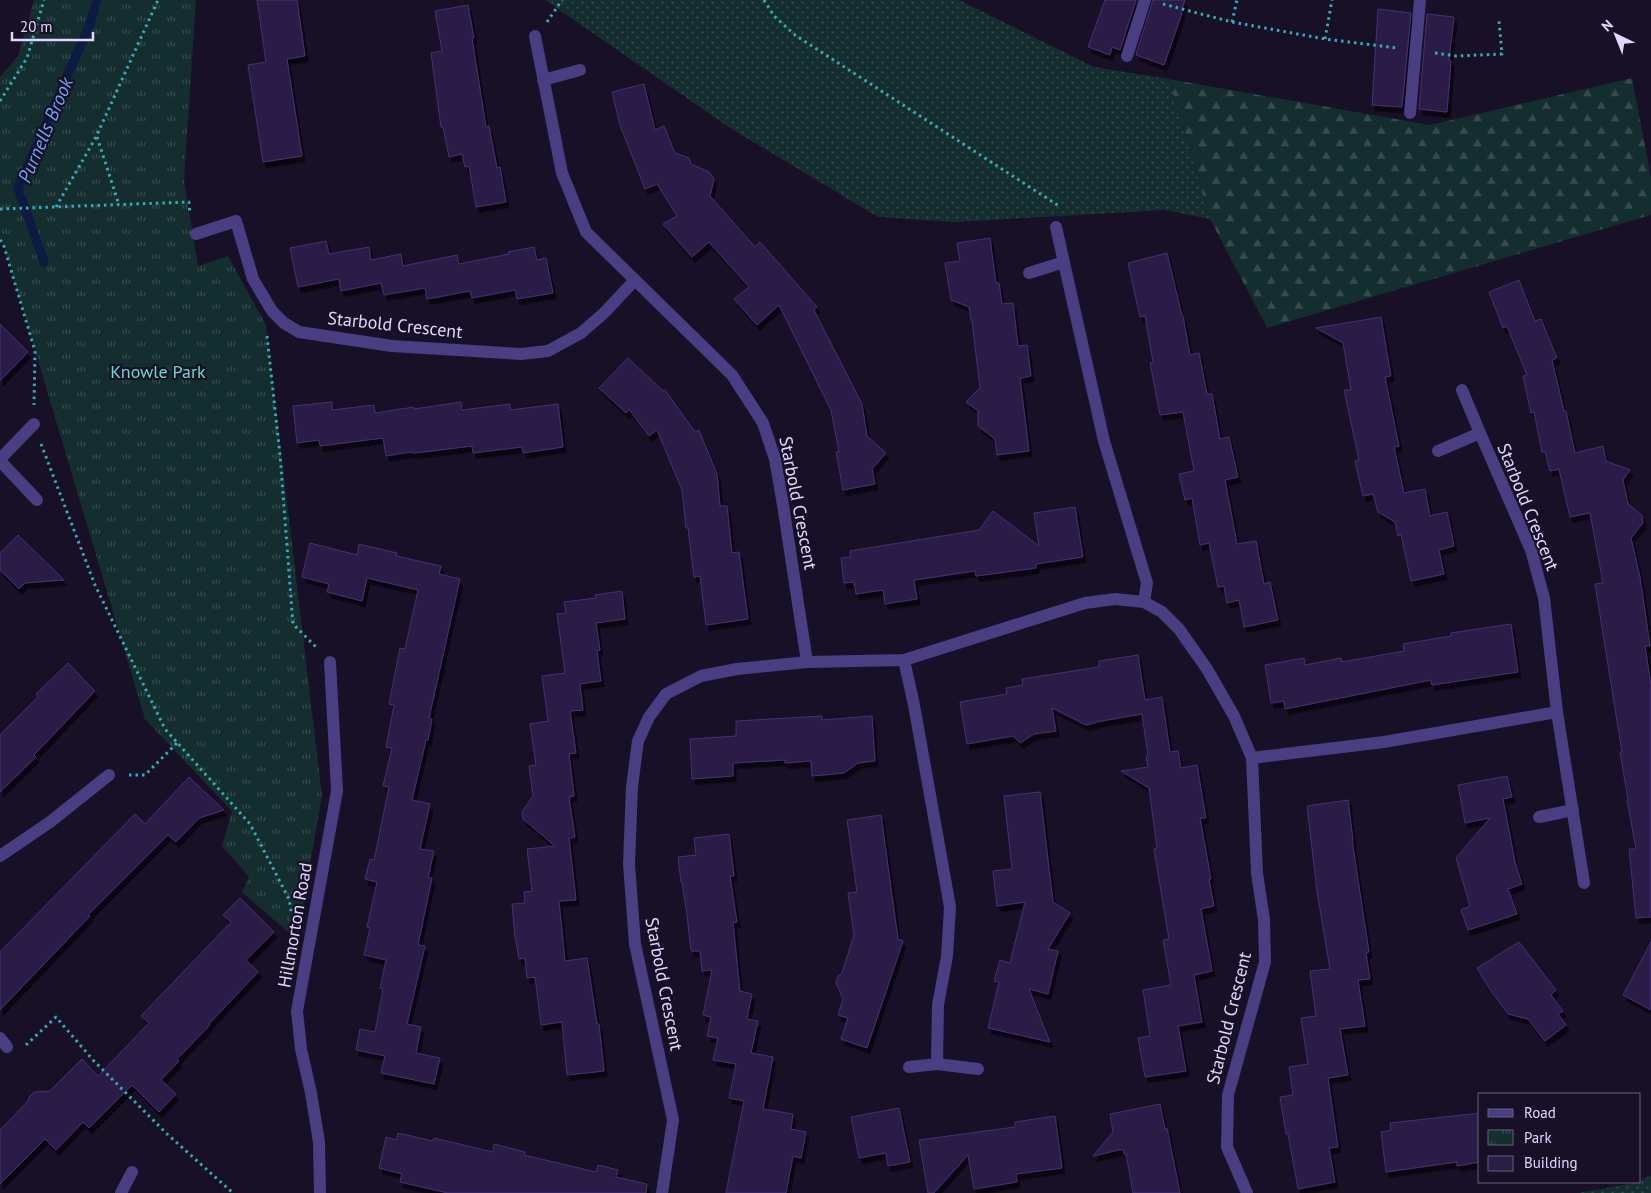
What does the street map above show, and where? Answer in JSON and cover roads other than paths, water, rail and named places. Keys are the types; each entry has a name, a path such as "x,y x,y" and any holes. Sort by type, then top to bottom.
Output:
{"street":[{"path":"1410,114 1420,0"},
{"path":"1127,56 1151,1"},
{"name":"Starbold Crescent","path":"535,36 562,172 586,232 732,374 763,423 775,459 784,505 807,662"},
{"path":"543,80 580,70"},
{"name":"Starbold Crescent","path":"196,234 236,221 253,279 272,311 284,323 299,332 392,346 521,354 548,351 582,333 604,313 634,280"},
{"path":"1056,227 1104,440 1147,583 1144,602"},
{"path":"1029,273 1064,262"},
{"name":"Starbold Crescent","path":"1462,390 1531,550 1544,598 1558,712 1584,883"},
{"path":"34,424 0,460 37,500"},
{"name":"Starbold Crescent","path":"1438,451 1480,433"},
{"name":"Starbold Crescent","path":"662,1193 673,1120 635,944 629,864 632,786 638,740 649,717 666,694 701,676 737,669 807,662 904,660 1086,603 1115,599 1144,602 1162,612 1179,629 1208,669 1234,716 1252,758 1257,873 1264,920 1265,962 1231,1080 1227,1112 1227,1147 1246,1193"},
{"path":"904,660 914,705 950,907 947,956 938,1005 937,1064"},
{"name":"Hillmorton Road","path":"320,1193 319,1142 301,1049 297,1011 337,791 330,662"},
{"path":"1252,758 1384,742 1558,712"},
{"path":"0,856 50,822 109,774"},
{"path":"1539,817 1573,810"},
{"path":"909,1067 937,1064 978,1069"},
{"path":"121,1193 132,1172"}],"waterway":[{"name":"Purnells Brook","path":"44,262 18,188 90,24 97,0"}],"park label":[{"name":"Knowle Park","path":"158,372"}]}
